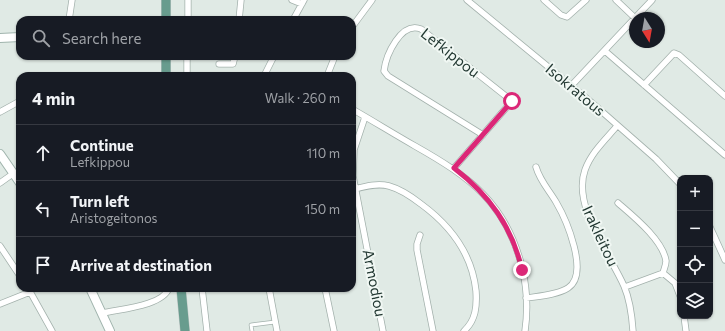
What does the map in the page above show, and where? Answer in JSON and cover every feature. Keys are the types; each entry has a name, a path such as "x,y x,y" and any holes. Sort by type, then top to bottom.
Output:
{"main road":[{"path":"166,0 166,16"},
{"path":"166,60 166,72"},
{"path":"181,292 185,331"}],"street":[{"path":"70,16 72,0"},
{"path":"188,0 188,16"},
{"path":"239,16 241,0"},
{"path":"292,0 303,2 296,16"},
{"path":"356,22 372,0"},
{"name":"Isokratous","path":"467,0 656,159 677,181"},
{"path":"544,0 561,14 567,16 573,13 586,0"},
{"path":"616,0 629,12"},
{"path":"641,12 652,0"},
{"path":"571,86 629,24"},
{"name":"Lefkippou","path":"454,168 483,135 512,101 422,29 415,26 407,28 394,45 385,64 384,71 388,76 483,135"},
{"path":"0,38 16,37"},
{"path":"604,51 725,155"},
{"path":"644,85 674,54 679,55 725,96"},
{"path":"187,60 187,72"},
{"path":"219,64 233,64 234,60"},
{"path":"266,72 272,60"},
{"path":"329,72 333,60"},
{"path":"0,112 9,105 16,102"},
{"path":"356,111 454,168 483,193 502,219 519,257 526,298 524,331"},
{"name":"Armodiou","path":"356,144 365,117"},
{"name":"Irakleitou","path":"617,126 588,162 582,181 581,191 586,211 625,287 634,331"},
{"path":"0,154 16,176"},
{"path":"526,298 563,290 572,285 577,276 577,260 569,230 556,202 541,180 536,168"},
{"path":"0,183 14,173"},
{"path":"356,189 369,186 389,187 414,199 438,217 458,239 472,267 476,300 474,316 464,331"},
{"name":"Armodiou","path":"356,194 383,331"},
{"path":"618,203 642,224 662,251 666,263 662,273 625,287"},
{"path":"713,234 725,260"},
{"path":"420,235 417,250 433,331"},
{"path":"0,246 16,270"},
{"path":"662,273 675,282 677,288"},
{"path":"0,304 25,292"},
{"path":"30,292 52,331"},
{"path":"92,292 103,312 110,331"},
{"path":"103,312 159,300 168,292"},
{"path":"202,292 207,331"},
{"path":"270,292 277,331"},
{"path":"326,292 334,331"},
{"path":"684,319 686,331"}],"lane":[{"path":"252,331 251,325 275,322"}],"route":[{"path":"512,101 454,168 483,193 494,206 510,232 522,270"}]}
